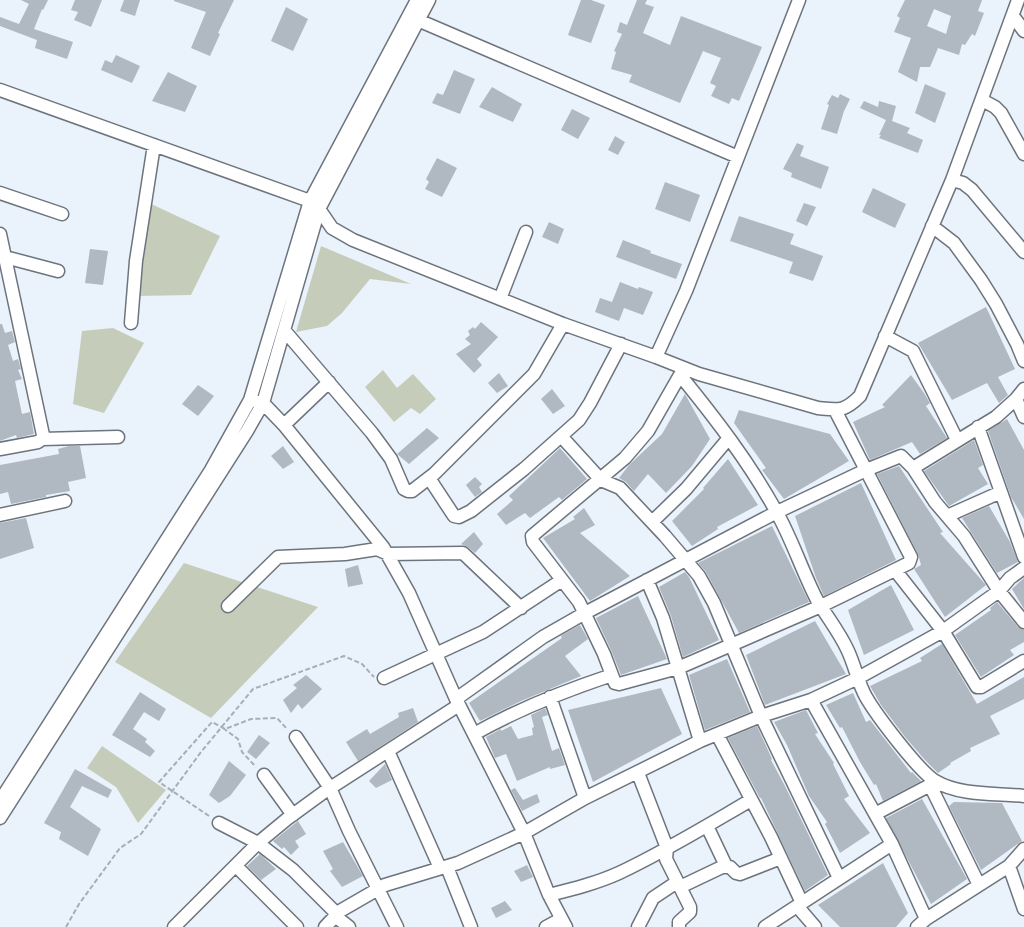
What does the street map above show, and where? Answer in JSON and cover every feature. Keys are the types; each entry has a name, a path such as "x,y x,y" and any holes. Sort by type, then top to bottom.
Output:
{"street":[{"path":"414,18 417,0"},
{"path":"0,802 211,470 250,400 315,205 414,18 430,0"},
{"path":"656,357 686,291 799,0"},
{"path":"0,90 315,205 332,228 353,240 563,324 656,357 682,372 699,374 818,408 835,410 848,407 860,396 952,180 1018,0"},
{"path":"1013,16 1024,31"},
{"path":"414,18 738,158"},
{"path":"982,100 995,107 1001,113 1022,148"},
{"path":"131,323 136,262 154,146"},
{"path":"952,180 963,183 972,190 1024,252"},
{"path":"0,193 62,214"},
{"path":"0,818 263,403 284,330 315,205"},
{"path":"932,226 954,243 981,280 1017,344 1024,361"},
{"path":"500,299 526,232"},
{"path":"0,234 43,435 42,439"},
{"path":"5,257 58,271"},
{"path":"284,330 372,432 391,459 404,488 408,491 416,490 429,478 534,374 563,324"},
{"path":"885,336 907,346 913,351 957,440"},
{"path":"429,478 454,516 459,517 471,511 579,420 621,344"},
{"path":"682,372 756,476 777,512 821,606 848,650 865,696 882,721 933,784 979,885"},
{"path":"682,372 648,431 626,458 532,536 533,542 579,602 614,681 618,684 678,668 731,646 821,606 909,562 911,557 835,410"},
{"path":"284,426 329,382"},
{"path":"913,468 996,417 1020,394"},
{"path":"1020,394 1024,417"},
{"path":"250,400 263,403 284,426 388,554 409,593 458,702 524,833 563,923 546,927"},
{"path":"978,427 1024,557"},
{"path":"562,436 601,480 620,488 699,576 714,604 761,716 839,878"},
{"path":"0,449 38,442 42,439 118,437"},
{"path":"652,522 686,489 728,438"},
{"path":"174,927 258,843 293,815 458,702 543,637 777,512 866,470 901,456 913,468 936,502 974,551 999,591 1023,618"},
{"path":"947,516 1001,492"},
{"path":"0,515 66,501"},
{"path":"228,606 278,557 345,554 376,549 388,554 463,554 522,608"},
{"path":"325,927 336,915 378,889 413,876 444,868 524,833 585,798 700,741 761,716 811,700 858,678 943,632 999,591 1010,578 1024,568"},
{"path":"895,570 943,632 977,688 1024,661"},
{"path":"384,678 483,632 562,580"},
{"path":"647,580 663,618 700,741"},
{"path":"474,734 504,717 550,697 612,675"},
{"path":"550,697 585,798"},
{"path":"811,700 892,844 922,923 1008,866 1024,849"},
{"path":"718,734 781,858 800,904 815,927"},
{"path":"296,737 330,788 349,831 397,927"},
{"path":"388,751 471,927"},
{"path":"638,773 667,848 666,859 690,910 679,922 679,927"},
{"path":"264,775 293,815"},
{"path":"875,814 933,784 977,792 1024,797"},
{"path":"550,895 619,873 707,826 750,800"},
{"path":"219,823 258,843 293,870 349,927"},
{"path":"707,826 726,866 736,873 740,874 781,858"},
{"path":"765,927 892,844"},
{"path":"236,866 297,927"},
{"path":"638,927 653,898 726,866"},
{"path":"1008,866 1024,909"}],"path":[{"path":"66,927 79,904 120,848 141,834 201,752 253,689 344,656 362,664 377,681 384,678"},
{"path":"222,727 224,729 251,719 277,718 296,737"},
{"path":"219,823 159,782 212,722 238,739 242,752 264,775"}],"green space":[{"path":"149,203 220,236 191,295 138,296"},
{"path":"321,246 411,284 370,279 342,313 327,326 296,332"},
{"path":"113,328 144,343 104,413 73,404 82,331"},
{"path":"383,370 397,388 413,374 436,399 420,414 411,408 394,422 365,387"},
{"path":"184,563 318,607 211,718 115,662"},
{"path":"102,746 166,790 138,823 116,787 87,768"}],"building":[{"path":"21,0 48,0 34,29 73,42 67,59 35,48 37,40 0,26 0,17 19,24 29,4"},
{"path":"75,0 102,0 91,27 74,20 78,12 71,10"},
{"path":"124,0 140,0 135,16 120,11"},
{"path":"174,0 234,0 218,33 220,34 210,56 191,48 206,12"},
{"path":"581,0 591,0 605,5 591,43 568,35"},
{"path":"637,0 647,0 645,4 654,7 643,33 670,45 681,16 762,47 739,101 732,98 729,104 711,96 716,86 710,83 721,58 703,51 680,103 629,82 632,75 611,69 616,52 614,51 622,34 617,32 620,22 627,25"},
{"path":"905,0 982,0 978,11 984,13 975,36 972,34 965,45 962,44 959,55 938,48 930,67 920,67 917,82 898,72 911,38 894,32 900,18 897,16","holes":["934,9 951,16 946,34 927,26"]},
{"path":"286,7 308,19 293,51 271,41"},
{"path":"116,55 140,66 132,83 101,70 105,60 112,63"},
{"path":"454,70 475,79 460,114 432,103 437,93 443,95"},
{"path":"168,72 197,86 185,112 152,101"},
{"path":"925,84 946,93 935,123 915,113"},
{"path":"492,87 522,104 513,122 479,107"},
{"path":"840,94 850,99 837,134 821,129 829,105 827,104 832,95 838,98"},
{"path":"864,101 878,107 879,101 896,106 892,121 910,128 907,133 923,140 918,153 879,138 886,120 860,108"},
{"path":"572,109 590,118 578,139 561,130"},
{"path":"615,136 625,142 618,155 608,150"},
{"path":"797,143 804,146 800,156 829,167 821,189 791,177 792,173 783,169"},
{"path":"437,158 457,168 442,197 425,189 429,182 426,179"},
{"path":"665,182 700,195 690,222 655,209"},
{"path":"873,188 906,204 895,228 862,212"},
{"path":"804,203 816,207 807,226 796,221"},
{"path":"739,216 794,234 790,244 823,256 813,281 789,273 793,262 730,241"},
{"path":"549,222 564,229 558,244 542,237"},
{"path":"623,240 651,251 650,253 682,264 676,279 616,257"},
{"path":"90,249 108,251 103,285 85,283"},
{"path":"620,282 653,292 643,315 624,308 619,321 595,312 600,298 612,302"},
{"path":"986,307 1015,369 998,377 1008,395 999,403 987,383 952,400 918,343"},
{"path":"481,322 498,337 477,359 482,365 474,373 456,354 471,344 465,339 470,335 468,331 473,327 475,329"},
{"path":"0,324 2,324 5,333 12,331 15,342 8,345 13,361 18,359 21,369 18,370 22,379 15,381 22,414 30,412 34,434 17,438 16,435 0,441"},
{"path":"499,373 508,386 497,393 488,383"},
{"path":"911,375 930,403 926,406 947,438 920,454 912,442 870,460 853,422 885,407 882,405"},
{"path":"198,385 214,396 198,416 182,404"},
{"path":"552,389 565,406 553,414 541,399"},
{"path":"685,394 710,439 692,466 666,493 648,474 634,491 626,482 619,478 629,465 662,434"},
{"path":"739,410 830,434 849,461 784,499 762,470 766,468 734,423"},
{"path":"1007,419 1024,450 1024,519 1011,497 988,431"},
{"path":"427,428 439,438 409,464 397,454"},
{"path":"974,440 983,465 978,468 988,484 949,506 924,471"},
{"path":"80,446 86,478 68,482 70,491 11,504 8,492 0,494 0,465 59,454 58,449"},
{"path":"283,446 294,462 283,469 271,456"},
{"path":"560,448 587,479 562,500 559,497 530,518 525,513 506,525 497,514 513,500 509,496"},
{"path":"728,459 758,505 717,527 718,529 692,546 672,521 704,489"},
{"path":"899,466 943,532 940,533 986,585 945,617 914,569 921,565 918,554 877,474"},
{"path":"475,477 482,484 479,487 482,492 475,497 466,485"},
{"path":"861,483 896,560 824,596 795,516"},
{"path":"989,506 1010,542 1018,562 997,573 962,518"},
{"path":"584,508 595,525 580,533 630,576 590,601 543,538 575,519 573,517"},
{"path":"26,518 34,548 0,559 0,523"},
{"path":"772,526 809,602 739,633 706,572 698,563"},
{"path":"474,532 483,544 475,553 461,544"},
{"path":"358,565 363,584 348,587 345,569"},
{"path":"685,572 719,640 683,657 671,616 659,587"},
{"path":"1024,578 1024,609 1012,589"},
{"path":"891,585 914,630 864,655 848,610"},
{"path":"638,596 667,659 621,675 596,618"},
{"path":"997,602 1018,627 1024,630 1024,642 1010,650 1014,655 981,677 955,635 991,610 990,608"},
{"path":"815,621 846,674 765,705 746,655"},
{"path":"580,625 588,639 565,656 581,676 521,701 480,721 469,703 562,638 562,635"},
{"path":"942,644 977,704 1024,677 1024,699 990,716 1000,734 970,748 971,751 950,763 938,773 905,737 881,705 870,686 922,661 920,658"},
{"path":"727,659 750,712 705,730 689,675"},
{"path":"306,675 322,689 302,709 298,704 291,713 283,700 297,688 293,685"},
{"path":"661,688 682,734 593,782 568,710"},
{"path":"140,692 166,709 159,721 144,712 133,729 147,739 145,742 155,751 150,757 112,735"},
{"path":"853,693 866,722 870,720 911,773 921,781 883,801 876,784 874,785 842,727 840,728 826,705"},
{"path":"413,708 418,722 358,761 346,742 367,729 370,734 399,717 398,713"},
{"path":"545,708 548,715 542,717 552,751 559,748 565,765 550,769 550,767 517,781 506,754 495,758 486,737 511,726 518,739 533,735 532,728 534,727 531,715"},
{"path":"806,710 818,733 815,734 834,763 849,796 844,799 870,833 840,853 825,824 827,822 809,796 787,745 774,722"},
{"path":"757,726 771,760 828,875 805,891 761,798 728,738"},
{"path":"259,735 270,743 256,759 247,752"},
{"path":"229,761 246,775 230,796 219,803 209,795"},
{"path":"385,764 392,780 376,788 369,781"},
{"path":"75,769 112,790 108,798 82,786 70,807 101,829 88,856 59,839 61,832 44,823"},
{"path":"515,788 523,800 537,794 540,802 522,811 511,790"},
{"path":"922,799 967,879 931,904 886,818"},
{"path":"954,802 1002,803 1022,841 981,870 949,806"},
{"path":"298,821 306,834 295,841 299,847 291,855 284,847 282,849 273,841"},
{"path":"343,842 363,876 342,887 330,871 333,869 323,851"},
{"path":"260,854 276,869 261,880 247,866"},
{"path":"883,863 908,913 896,927 840,927 818,905"},
{"path":"527,865 533,877 521,882 514,871"},
{"path":"505,901 512,910 496,918 491,908"}]}
